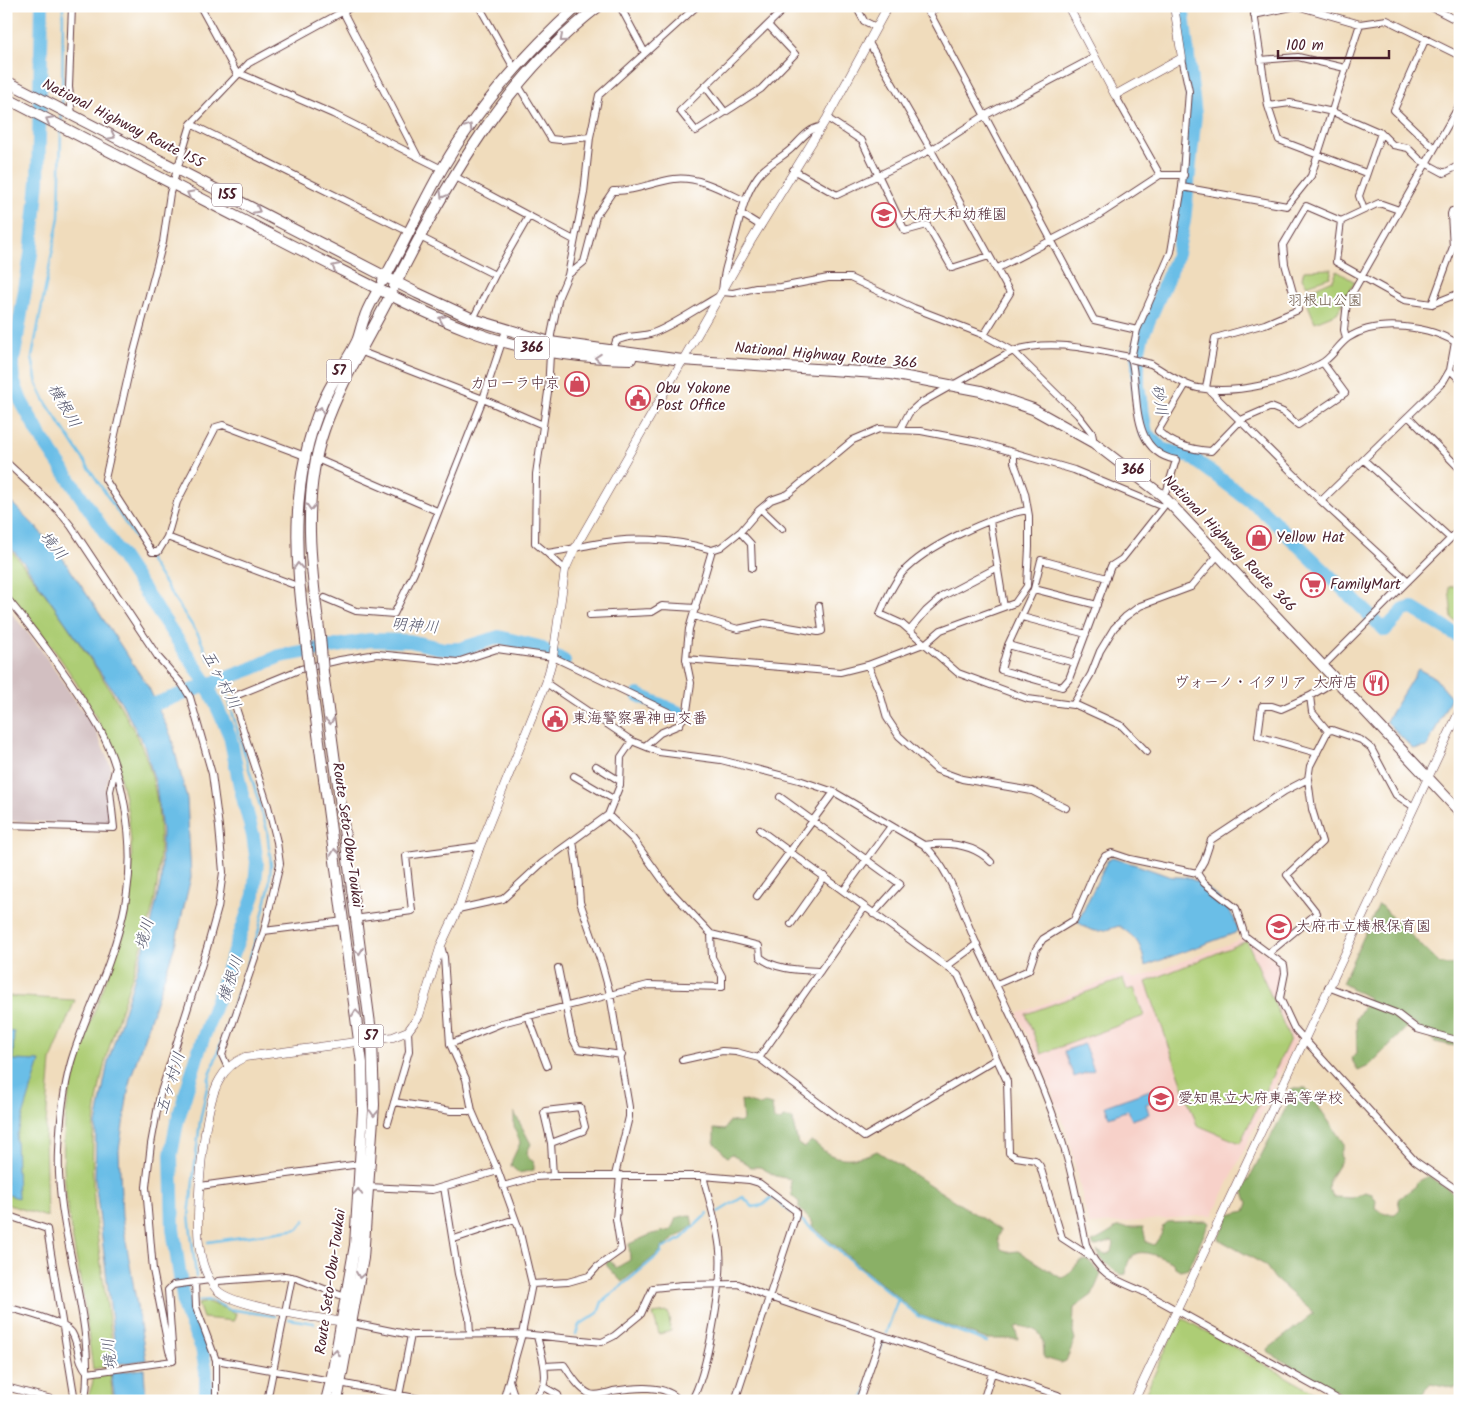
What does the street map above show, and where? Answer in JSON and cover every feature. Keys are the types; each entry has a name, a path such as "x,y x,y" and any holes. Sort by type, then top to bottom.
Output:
{"main road":[{"path":"379,288 442,169 472,122 537,44 578,6"},
{"path":"391,294 454,176 484,128 518,85 550,50 599,6"},
{"name":"National Highway Route 155","path":"6,81 397,282"},
{"name":"National Highway Route 155","path":"6,98 173,186 391,294"},
{"name":"National Highway Route 366","path":"397,282 473,318 550,347 598,358 682,360 891,374 981,391 1033,409 1094,443 1140,475 1166,499 1324,665 1460,812"},
{"name":"Route Seto-Obu-Toukai","path":"326,1401 336,1382 352,1323 363,1258 374,1105 372,1039 349,920 310,674 299,594 298,506 305,456 321,404 357,340 364,317 379,288"},
{"name":"Route Seto-Obu-Toukai","path":"337,1401 336,1382 341,1322 355,1245 363,1111 349,920 310,544 311,507 317,459 324,431 333,407 391,294"},
{"name":"National Highway Route 366","path":"391,294 410,305 468,330 502,341 550,347 613,350 682,360"}],"street":[{"path":"71,114 69,87 72,6"},
{"path":"200,6 238,73 333,114 442,169"},
{"path":"305,456 223,425 216,427 177,502 167,537 158,552 152,552 104,479 133,355 163,242 173,186 191,124 249,63 342,9 353,6"},
{"path":"479,6 515,70"},
{"path":"620,6 646,53"},
{"path":"565,570 535,543 536,474 548,392 550,347 559,296 568,275 584,193 590,137 599,95 697,6"},
{"path":"768,24 795,54 761,89 696,131 680,111 768,24 787,6"},
{"path":"856,6 864,21 876,27"},
{"path":"888,6 827,118 720,294 574,550 565,570 553,657 546,683 480,846 458,909 441,946 419,1016 408,1031 393,1037 257,1055 235,1062 228,1068 219,1080 208,1116 200,1186 199,1242 204,1266 212,1283 225,1297 285,1311 411,1335 522,1334 602,1342 614,1336 640,1314 653,1288 738,1284 769,1297 881,1336 1058,1395"},
{"path":"939,6 928,9 1094,320 1137,330"},
{"path":"1068,6 1160,175"},
{"path":"1106,578 1041,560 1034,588 1008,645 1001,668 1003,672 1062,687 1066,685 1111,566 1122,559 1166,499 1176,460 1159,454 1142,434 1131,358 1137,330 1171,252 1183,187 1189,91 1174,6"},
{"path":"1253,6 1268,106 1279,140 1366,173"},
{"path":"1254,15 1297,6 1318,8 1360,24 1387,20 1460,56"},
{"path":"1429,6 1460,22"},
{"path":"342,9 418,157"},
{"path":"1183,187 1287,206 1311,176 1360,24"},
{"path":"1426,38 1394,110 1434,148"},
{"path":"868,41 932,150 1010,293 984,335"},
{"path":"794,170 837,195 932,150 984,116 1095,57"},
{"path":"1261,60 1298,57 1346,68"},
{"path":"1115,95 1182,58"},
{"path":"518,85 551,139 590,137"},
{"path":"705,86 725,112"},
{"path":"1268,106 1290,103 1333,112 1381,133 1393,145 1408,148 1420,160 1427,162 1444,173 1460,165"},
{"path":"1346,339 1344,330 1346,302 1460,104"},
{"path":"827,118 862,142 905,231 927,225 952,268 989,256"},
{"path":"191,124 409,232"},
{"path":"720,294 723,271 744,200 759,175 773,161 781,158 813,128 821,127"},
{"path":"1364,210 1359,196 1381,133"},
{"path":"996,269 1096,216 1160,175 1184,175"},
{"path":"454,176 574,240"},
{"path":"568,275 584,262 596,216 613,191 627,192 675,179 707,183 744,200"},
{"path":"1206,388 1216,338 1265,324 1298,310 1285,264 1283,245 1306,206 1341,221 1378,203 1399,210"},
{"path":"1432,304 1453,247 1451,214 1452,211 1460,210"},
{"path":"740,213 761,226"},
{"path":"473,318 528,216"},
{"path":"1341,221 1336,262 1404,300 1432,304 1460,293"},
{"path":"420,237 495,275"},
{"path":"613,350 616,340 627,336 650,334 666,327 720,294 756,288 782,287 828,278 850,278 914,308 984,335 1013,351 1078,415 1092,433 1094,443"},
{"path":"900,430 908,413 919,404 1013,351 1023,348 1068,345 1131,358 1151,364 1186,384 1199,389 1268,385 1323,363 1346,339 1363,329 1419,328 1442,334 1458,344 1450,370 1443,382 1410,417 1321,501"},
{"path":"325,598 356,611 394,614 414,573 483,399 506,330"},
{"path":"362,352 543,424"},
{"path":"1186,384 1158,430 1167,439 1194,449 1211,451 1241,420 1271,407 1282,412 1298,425 1345,393 1323,363"},
{"path":"1450,370 1460,380"},
{"path":"1206,388 1241,420 1258,440 1288,465 1321,501 1408,581"},
{"path":"1410,417 1460,469"},
{"path":"547,553 574,550 605,543 660,540 690,544 712,550 721,547 740,532 771,500 788,494 860,436 879,430 921,431 960,439 1074,470 1166,499"},
{"path":"686,659 840,672 868,665 926,643 941,630 1015,603 1027,586 1028,510 1025,493 1014,462 1014,453"},
{"path":"317,459 437,511"},
{"path":"1364,460 1450,538"},
{"path":"6,462 58,510 71,526 158,657 182,684 190,697 212,774 223,872 218,908 160,1095 146,1187 153,1270 169,1351 173,1362"},
{"path":"761,509 782,529"},
{"path":"1028,510 1008,514 990,521 922,556 903,573 888,593 880,614 902,624 910,630 958,673 1028,699 1074,704 1122,726 1147,752"},
{"path":"990,521 1004,607"},
{"path":"1324,665 1460,529"},
{"path":"740,532 751,544 752,568"},
{"path":"167,537 292,584"},
{"path":"644,746 660,733 679,725 683,719 690,683 686,659 689,628 712,550"},
{"path":"1074,704 1091,674 1100,651 1114,628 1140,606 1191,587 1219,554"},
{"path":"910,630 926,610 943,596 998,566"},
{"path":"1034,588 1097,605"},
{"path":"6,597 43,646 99,727 116,768 122,789 128,832 128,890 113,948 71,1062 63,1100 59,1153 62,1207 81,1310 88,1373 85,1401"},
{"path":"590,615 652,612 662,606 696,608"},
{"path":"694,616 738,629 765,623 822,632 819,606"},
{"path":"1022,617 1086,634"},
{"path":"1008,645 1075,663"},
{"path":"228,1068 222,1055 264,931 280,864 277,842 236,708 235,696 301,669 340,660 377,654 457,662 497,649 553,657 683,719"},
{"path":"868,665 880,693 887,718 899,736 936,770 962,779 1032,791 1066,808"},
{"path":"1317,753 1258,736 1262,706 1272,706 1281,709 1310,696 1337,680"},
{"path":"546,683 632,741 659,752 721,760 790,777 834,792 924,845 936,856 948,875 977,944 1033,1062 1059,1130 1086,1244 1092,1258 1101,1270 1112,1279 1142,1291 1341,1401"},
{"path":"1310,696 1312,712 1328,731"},
{"path":"1134,1401 1460,710"},
{"path":"1328,731 1332,730 1361,740 1371,748 1396,795 1414,807"},
{"path":"1270,953 1318,913 1287,875 1322,842 1312,809 1308,779 1310,766 1328,731"},
{"path":"458,909 503,899 542,863 608,815 615,800 620,781 621,757 632,741"},
{"path":"596,766 620,781"},
{"path":"6,826 114,828 110,791 116,768"},
{"path":"574,776 615,800"},
{"path":"1197,873 1204,861 1211,840 1285,791 1308,779"},
{"path":"757,896 834,792"},
{"path":"780,797 900,884 873,914"},
{"path":"608,815 632,839 669,889 711,934 759,946 760,957 765,962 794,969 820,971"},
{"path":"844,890 891,826"},
{"path":"760,830 790,850 873,914 958,975 1007,1081 1009,1153 1035,1160 1040,1166 1062,1238 1092,1258"},
{"path":"532,1284 568,1282 589,1276 597,1267 621,1250 616,1219 617,1175 630,1117 622,1055 610,994 580,902 573,841"},
{"path":"924,845 945,842 982,853 991,862"},
{"path":"264,931 412,910 406,856 480,846"},
{"path":"997,984 1029,970 1036,949 1043,939 1074,920 1094,874 1105,856 1112,853 1130,859 1197,873 1204,883 1236,908 1245,936 1282,962 1285,968 1280,998 1289,1022 1415,1161 1460,1192"},
{"path":"791,924 825,876"},
{"path":"759,1058 865,907"},
{"path":"450,1044 502,1023 648,985 722,987 722,976 712,957 711,934"},
{"path":"947,966 977,944"},
{"path":"441,946 444,957 450,1044 466,1079 472,1111 498,1171 515,1219 529,1265 532,1284 522,1334 503,1401"},
{"path":"558,968 572,1036 578,1049 622,1055"},
{"path":"1328,987 1396,1013 1417,1029 1460,1041"},
{"path":"528,1016 547,1066"},
{"path":"388,1123 409,1051 408,1031"},
{"path":"682,1060 722,1051 736,1052 759,1058 864,1137 996,1059"},
{"path":"394,1102 451,1111 472,1111"},
{"path":"551,1142 583,1131 585,1127 580,1107 545,1111 544,1113 551,1142 553,1176"},
{"path":"200,1186 360,1164"},
{"path":"368,1187 432,1190 460,1180 498,1171"},
{"path":"503,1186 535,1177 553,1176 703,1176 759,1182 796,1211 735,1401"},
{"path":"691,1401 702,1371 720,1284 720,1250 703,1176"},
{"path":"444,1187 449,1226 454,1239 458,1274 469,1317 470,1334"},
{"path":"6,1215 47,1229 75,1401"},
{"path":"454,1239 515,1219"},
{"path":"173,1362 174,1345 168,1295 168,1290 173,1285 292,1277 345,1297"},
{"path":"267,1401 292,1277"},
{"path":"193,1283 196,1307 216,1360 216,1401"},
{"path":"6,1307 63,1325 72,1332 80,1364 88,1373"},
{"path":"399,1398 411,1335"},
{"path":"528,1401 544,1387 546,1380 537,1336"},
{"path":"859,1401 881,1336"},
{"path":"216,1360 336,1382 399,1398 430,1401"},
{"path":"88,1373 173,1362"},
{"path":"544,1366 564,1365 583,1389 591,1394 629,1388 665,1390 673,1393 679,1401"},
{"path":"983,1401 992,1373"},
{"path":"509,1379 516,1401"},
{"path":"6,1387 58,1401"},
{"path":"544,1387 558,1395 560,1401"}],"shaded area":[{"path":"6,606 39,647 95,729 111,767 105,788 109,824 6,821"},
{"name":"愛知県立大府東高等学校","path":"1245,938 1277,962 1282,974 1278,998 1286,1023 1298,1037 1213,1215 1089,1225 1068,1135 1041,1063 1017,1014 1123,974 1135,979"}],"green space":[{"path":"1332,269 1330,277 1307,285 1302,278 1304,270"},
{"name":"羽根山公園","path":"1337,271 1355,282 1337,313 1315,322 1303,293 1333,280"},
{"path":"6,544 64,621 128,719 149,766 155,788 158,811 160,858 154,904 116,1024 97,1099 93,1155 95,1215 115,1365 93,1369 83,1295 66,1198 64,1174 65,1125 73,1074 125,925 132,885 128,814 114,760 92,711 64,663 6,588"},
{"path":"1460,585 1460,624 1452,619 1449,587"},
{"path":"1379,904 1440,964 1460,966 1460,1047 1435,1042 1412,1022 1369,1066 1358,1071 1351,1058 1357,1053 1356,1019 1369,998 1342,983"},
{"path":"1247,941 1290,1039 1240,1143 1197,1125 1146,982"},
{"path":"1123,979 1127,990 1134,988 1144,1016 1041,1054 1026,1014"},
{"path":"6,996 75,1000 51,1060 45,1137 47,1217 6,1204"},
{"path":"1297,1088 1306,1088 1344,1144 1340,1155 1342,1159 1329,1180 1328,1188 1334,1197 1352,1198 1365,1192 1372,1194 1376,1201 1375,1208 1385,1214 1395,1214 1400,1209 1398,1199 1416,1186 1416,1183 1428,1176 1460,1197 1460,1387 1453,1388 1431,1383 1425,1389 1422,1401 1353,1401 1269,1353 1268,1349 1314,1313 1275,1279 1265,1265 1218,1239 1229,1215 1245,1211 1248,1203 1243,1190 1288,1104 1286,1097 1289,1091"},
{"path":"741,1100 762,1106 764,1103 772,1105 774,1120 792,1119 798,1144 804,1148 811,1141 833,1156 845,1158 865,1156 877,1151 1000,1230 998,1239 1001,1249 1009,1252 1018,1251 1061,1278 1065,1277 1076,1265 1088,1260 1101,1274 1092,1295 1074,1308 1073,1332 1075,1339 1066,1361 1061,1363 1044,1358 1042,1338 1040,1334 1032,1329 1018,1326 1015,1328 1018,1339 986,1339 919,1315 812,1226 813,1223 799,1208 799,1202 792,1196 790,1179 776,1176 760,1167 751,1167 732,1154 727,1157 714,1142 714,1129 725,1130 729,1121 740,1123 743,1120"},
{"path":"514,1112 531,1144 527,1152 528,1158 534,1162 534,1170 519,1173 511,1166 520,1143 514,1126"},
{"path":"691,1216 693,1226 661,1248 660,1252 622,1282 607,1266 606,1263 610,1260 616,1268 630,1260 629,1244 652,1234 671,1230 676,1218"},
{"path":"1207,1221 1209,1223 1189,1268 1180,1270 1172,1262 1158,1256 1137,1253 1128,1263 1126,1274 1120,1275 1102,1260 1097,1251 1106,1255 1112,1252 1114,1243 1112,1241 1094,1247 1092,1242 1117,1227 1143,1227 1146,1242 1154,1245 1161,1235 1163,1226 1168,1222"},
{"path":"208,1302 236,1313 234,1321 203,1318 198,1304"},
{"path":"668,1312 671,1331 659,1334 653,1314"},
{"path":"1184,1319 1329,1401 1142,1401 1179,1321"},
{"path":"110,1373 113,1401 87,1401 93,1375"}],"water":[{"path":"6,497 35,526 64,560 149,688 171,736 187,799 191,877 175,945 130,1080 119,1150 122,1217 146,1360 117,1364 95,1179 96,1124 108,1062 151,925 161,881 162,831 156,785 144,745 121,702 24,563 6,542"},
{"path":"1418,669 1435,678 1451,697 1427,747 1413,749 1386,721"},
{"path":"1112,858 1168,876 1185,877 1196,881 1219,898 1231,913 1238,929 1235,933 1145,966 1138,943 1119,926 1107,930 1093,931 1078,922 1107,861"},
{"path":"6,1031 14,1032 13,1060 40,1061 16,1139 18,1198 6,1194"},
{"path":"1084,1044 1094,1070 1074,1077 1064,1051"},
{"path":"1167,1084 1171,1095 1146,1104 1149,1114 1132,1120 1128,1110 1109,1117 1105,1106"},
{"path":"144,1369 146,1401 115,1401 111,1373"}],"waterway":[{"name":"明神川","path":"42,6 38,181 31,254 12,367 13,380 21,401 41,437 207,684 230,736 253,836 257,862 254,895 199,1050 177,1122 171,1155 173,1229 185,1311 202,1348 206,1372 206,1401"},
{"name":"横根川","path":"62,107 63,6"},
{"name":"砂川","path":"1182,6 1195,115 1184,221 1176,258 1143,334 1138,353 1138,386 1146,433 1162,449 1191,457 1262,510 1385,630 1404,610 1412,608 1460,637"},
{"name":"横根川","path":"61,124 62,112"},
{"name":"横根川","path":"61,130 59,217 32,357 37,384 45,401 199,636 209,660"},
{"name":"明神川","path":"141,709 251,669 280,656 370,640 410,641 444,649 460,649 499,637 539,647 564,661"},
{"name":"横根川","path":"196,1276 189,1215 200,1121 209,1078 258,933 269,888 271,865 267,830 226,691"},
{"name":"明神川","path":"638,695 679,713"},
{"path":"718,1212 743,1197 753,1207 763,1205 772,1197 792,1213"},
{"path":"576,1334 579,1325 598,1313 602,1302 661,1253 662,1249 681,1239 708,1213"},
{"path":"800,1219 918,1316 987,1342"},
{"path":"208,1242 298,1229 305,1220"},
{"path":"886,1333 898,1299"},
{"name":"横根川","path":"199,1301 211,1300 228,1309 275,1316"},
{"name":"横根川","path":"289,1319 314,1323"},
{"path":"874,1367 883,1342"},
{"path":"863,1401 872,1374"}],"tunnel":[{"path":"298,586 325,598"}],"place":[{"name":"大府大和幼稚園","path":"884,215"},
{"name":"カローラ中京","path":"577,384"},
{"name":"Obu Yokone Post Office","path":"638,398"},
{"name":"Yellow Hat","path":"1259,538"},
{"name":"FamilyMart","path":"1313,585"},
{"name":"ヴォーノ・イタリア 大府店","path":"1376,683"},
{"name":"東海警察署神田交番","path":"555,719"},
{"name":"大府市立横根保育園","path":"1279,927"},
{"name":"愛知県立大府東高等学校","path":"1161,1099"}],"water label":[{"name":"境川","path":"53,546"},
{"name":"五ヶ村川","path":"221,680"},
{"name":"境川","path":"145,934"},
{"name":"五ヶ村川","path":"171,1083"},
{"name":"境川","path":"110,1354"}]}
